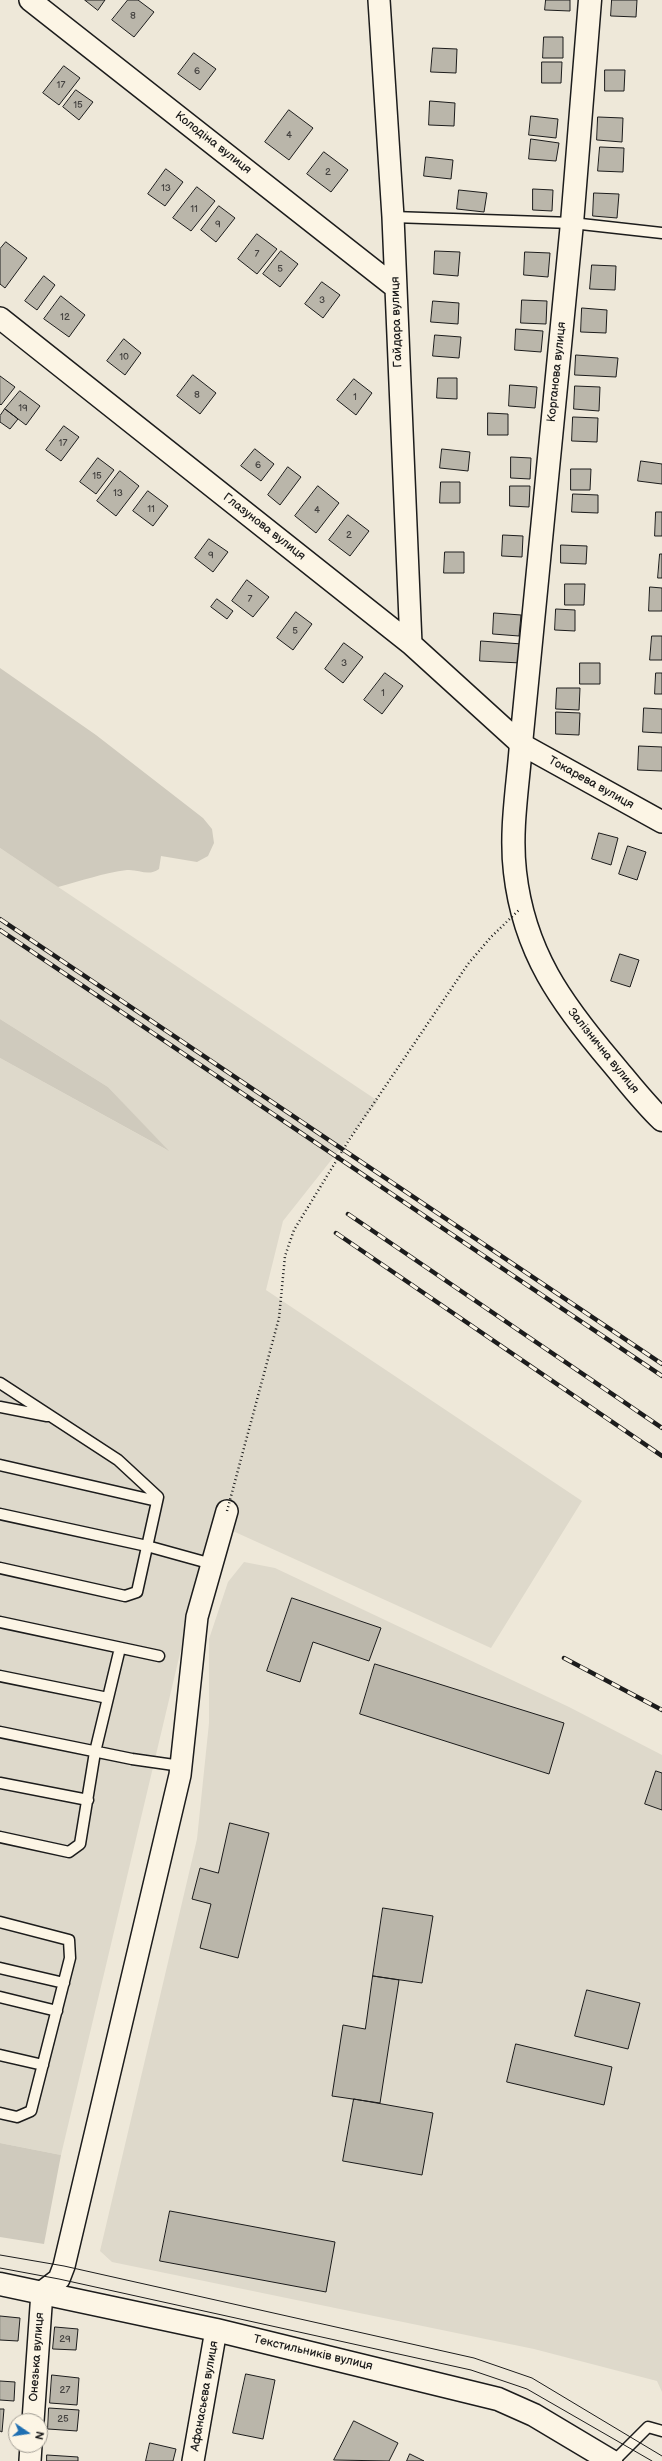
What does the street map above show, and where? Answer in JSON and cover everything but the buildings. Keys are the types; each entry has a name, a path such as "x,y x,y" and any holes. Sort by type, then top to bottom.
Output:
{"main road":[{"name":"Корганова вулиця","path":"521,744 572,223 590,0"},
{"name":"Залізнична вулиця","path":"521,744 515,827 515,870 520,909 540,963 573,1017 662,1120"},
{"name":"Текстильників вулиця","path":"0,2284 216,2330 498,2399 534,2415 613,2461"}],"street":[{"name":"Колодіна вулиця","path":"30,0 396,287"},
{"name":"Гайдара вулиця","path":"379,0 394,217 411,644"},
{"name":"Глазунова вулиця","path":"0,318 411,644 521,744"},
{"name":"Токарева вулиця","path":"521,744 662,822"},
{"path":"42,2292 59,2279 64,2266 181,1766 197,1617 227,1511"},
{"name":"Онезька вулиця","path":"34,2413 42,2292"},
{"name":"Афанасьєва вулиця","path":"193,2461 216,2330"}],"lane":[{"path":"394,217 572,223 662,233"},
{"path":"0,1383 118,1460 158,1497 137,1592 125,1596 0,1568"},
{"path":"0,1407 53,1418"},
{"path":"0,1465 157,1501"},
{"path":"0,1514 147,1546 212,1564"},
{"path":"0,1622 159,1656"},
{"path":"0,1837 69,1852 80,1844 95,1752 120,1648"},
{"path":"0,1676 108,1698"},
{"path":"0,1732 95,1752 181,1766"},
{"path":"0,1783 88,1800"},
{"path":"0,1922 69,1940 70,1958 31,2111 17,2117 0,2113"},
{"path":"0,1968 64,1983"},
{"path":"0,1997 57,2011"},
{"path":"0,2055 43,2065"},
{"path":"613,2461 648,2427 662,2431"}],"path":[{"path":"227,1511 279,1318 285,1256 294,1230 349,1140 468,964 491,937 520,909"}],"shaded area":[{"path":"0,668 96,735 203,818 212,829 214,843 208,856 197,862 161,856 159,869 155,871 147,873 131,870 118,871 58,887 0,848"},
{"path":"0,848 378,1101 283,1221 266,1290 582,1501 491,1648 235,1532 210,1527 61,2155 0,2143 0,1058 167,1150 108,1087 0,1019"},
{"path":"0,1019 108,1087 169,1151 0,1058"},
{"path":"244,1562 275,1568 569,1707 662,1755 662,2392 657,2381 534,2349 112,2262 100,2251 197,1839 209,1723 209,1639 228,1582"},
{"path":"0,2143 61,2155 44,2244 0,2237"}],"tram line":[{"path":"0,2255 64,2266 474,2358 532,2378 662,2456"},
{"path":"0,2268 59,2279 471,2370 527,2389 652,2461"}],"railway":[{"path":"0,919 662,1364"},
{"path":"0,930 662,1376"},
{"path":"348,1214 662,1428"},
{"path":"336,1233 662,1456"},
{"path":"564,1658 662,1710"}]}
